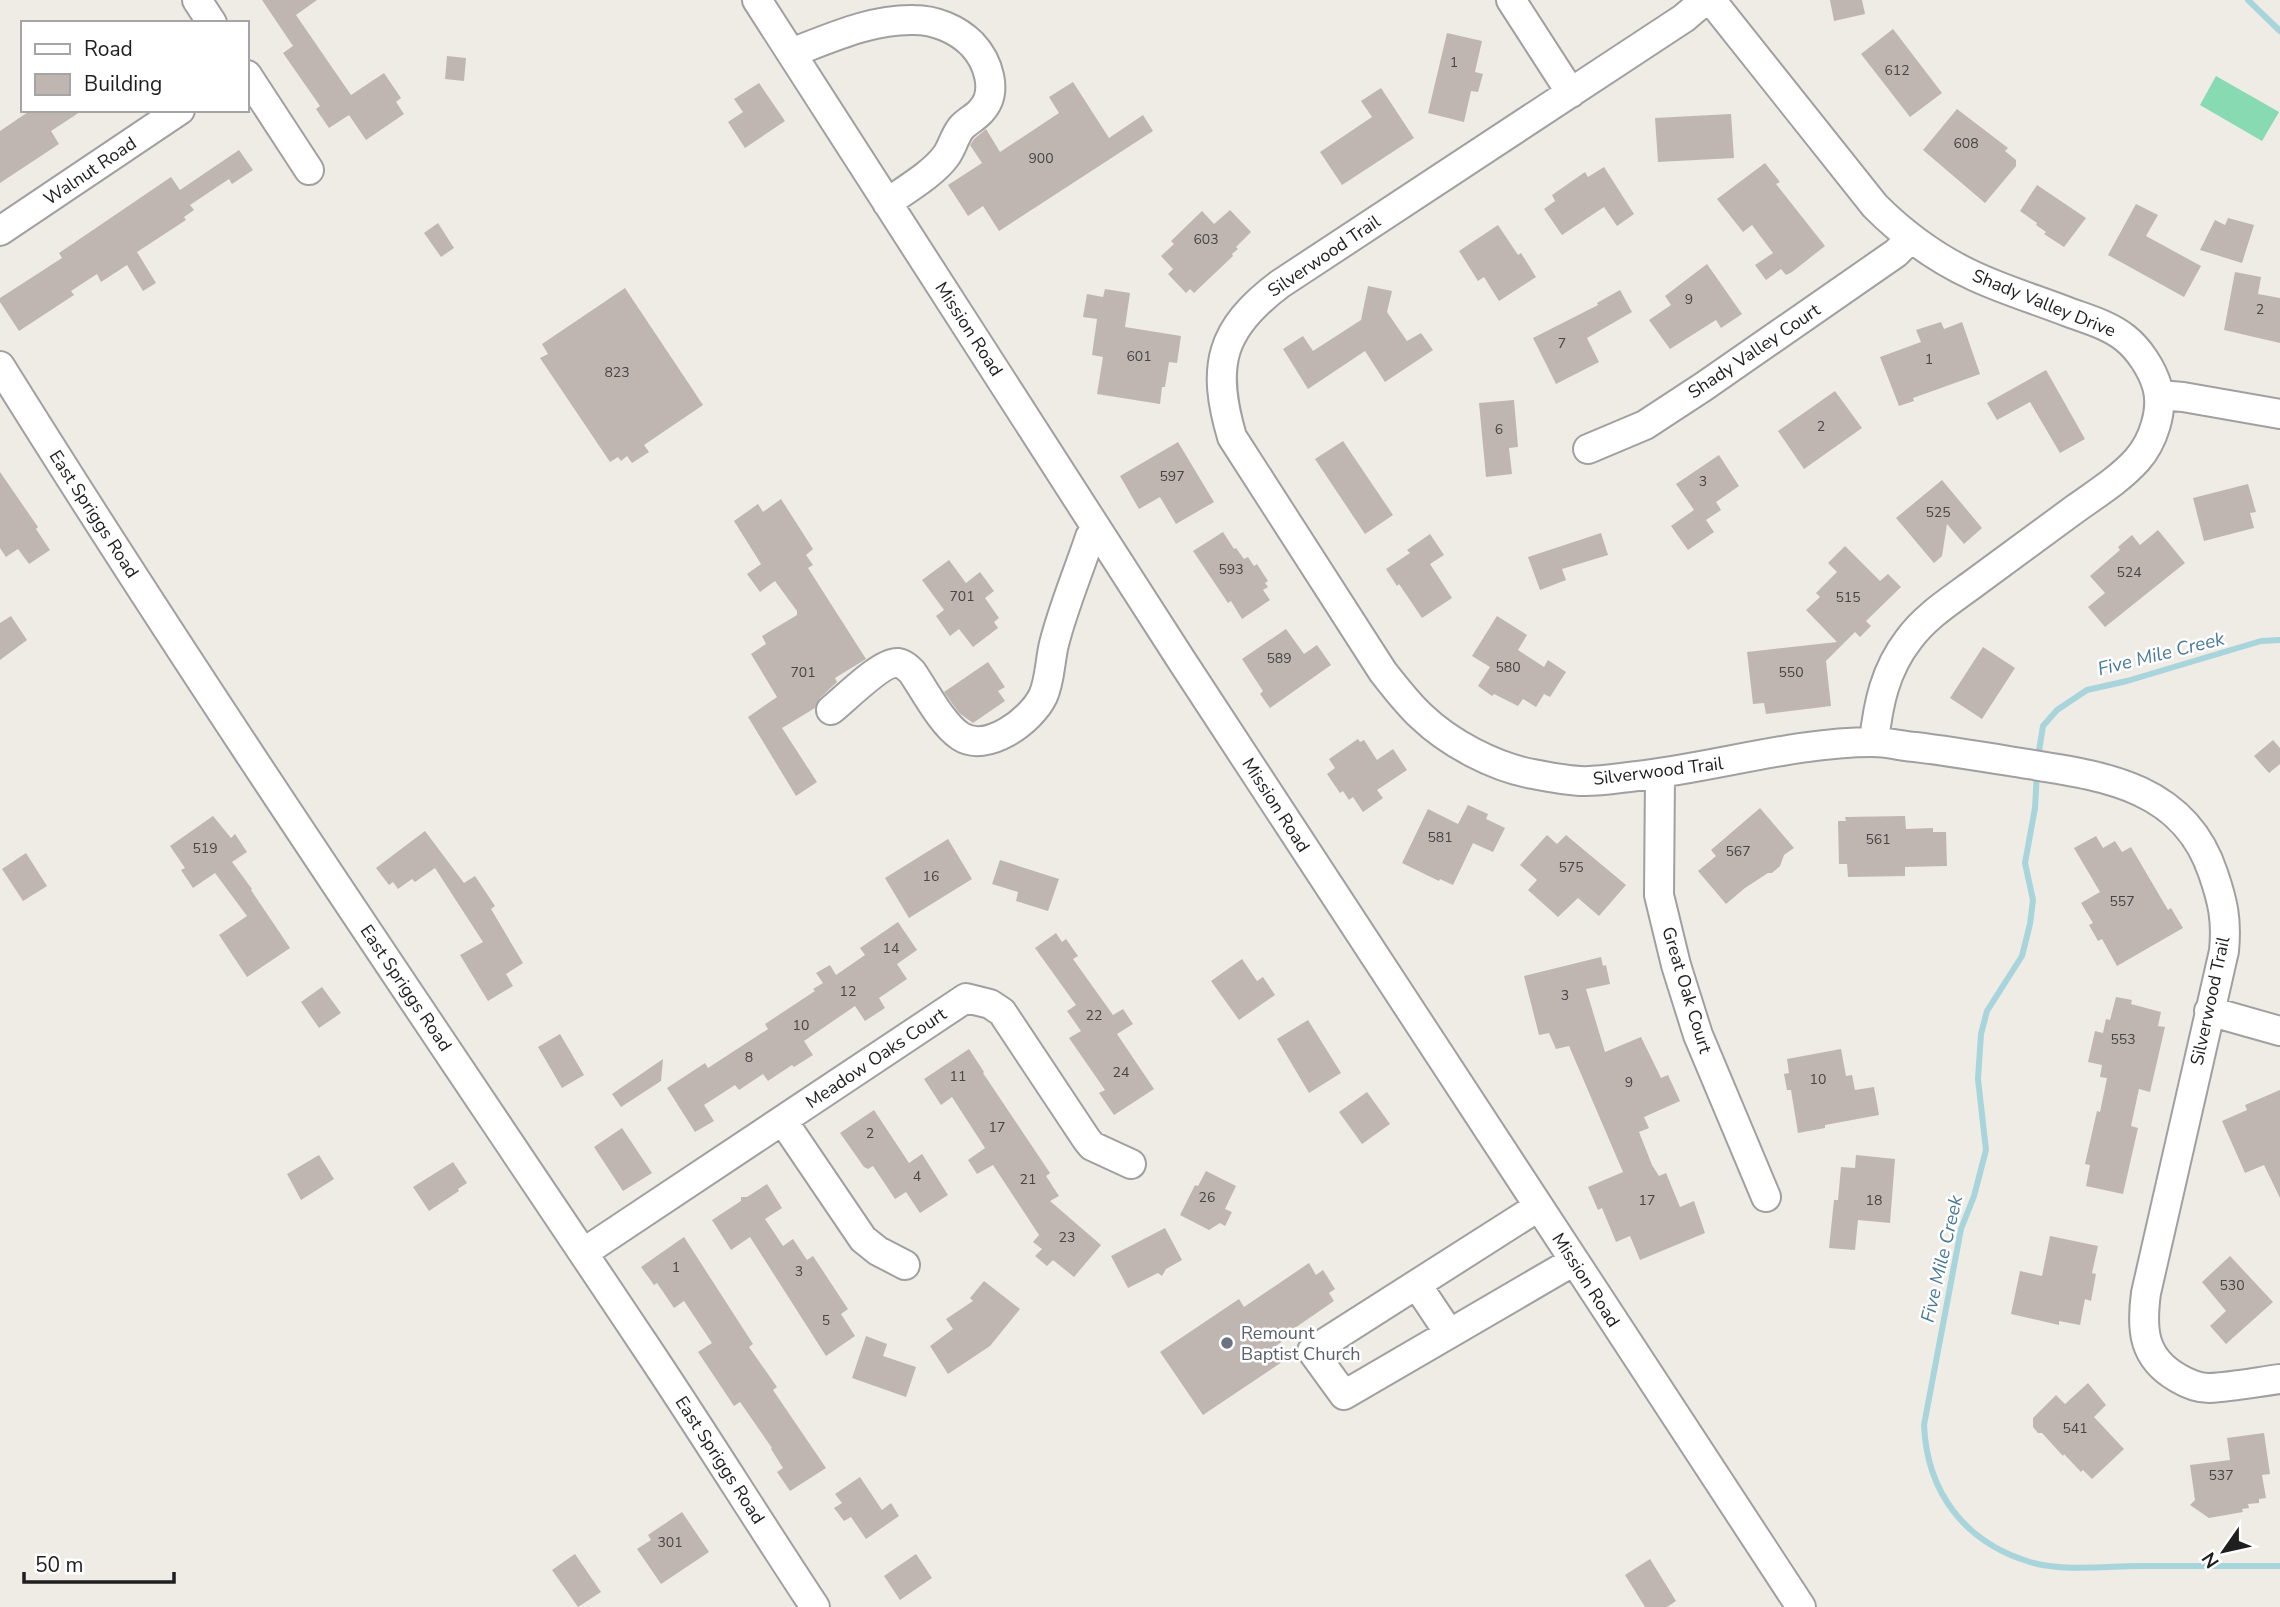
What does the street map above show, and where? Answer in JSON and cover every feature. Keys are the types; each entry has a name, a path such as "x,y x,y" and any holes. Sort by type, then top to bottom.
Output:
{"street":[{"path":"197,0 211,21"},
{"name":"Mission Road","path":"757,0 1096,528 1801,1607"},
{"path":"1511,0 1571,93"},
{"name":"Silverwood Trail","path":"1706,0 1685,18 1257,301 1236,328 1225,354 1221,375 1222,404 1232,437 1383,672 1421,716 1443,734 1499,763 1529,773 1581,781 1660,774 1815,747 1874,742 2017,762 2113,779 2139,789 2174,812 2197,838 2210,863 2225,914 2224,951 2146,1293 2143,1314 2145,1337 2150,1351 2160,1365 2194,1386 2209,1388 2280,1379"},
{"name":"Shady Valley Drive","path":"1711,0 1875,206 1911,238 1972,275 2118,333 2139,352 2157,383 2159,395"},
{"path":"791,53 876,23 914,20 933,22 952,29 977,49 990,76 992,88 982,111 964,125 953,139 947,155 887,203"},
{"path":"248,77 309,170"},
{"name":"Walnut Road","path":"0,231 177,112"},
{"name":"Shady Valley Court","path":"1588,449 1645,425 1896,253 1911,238"},
{"name":"East Spriggs Road","path":"5,383 816,1607"},
{"path":"1874,742 1877,710 1884,684 1910,638 1938,609 2107,487 2137,460 2150,442 2156,424 2159,395 2280,414"},
{"path":"831,710 870,677 888,665 897,663 912,672 951,729 961,738 975,743 988,741 1010,731 1034,710 1044,695 1061,619 1090,537 1096,528"},
{"name":"Great Oak Court","path":"1660,774 1659,895 1676,965 1698,1035 1766,1197"},
{"name":"Meadow Oaks Court","path":"583,1253 966,998 989,1004 1002,1012 1092,1146 1131,1164"},
{"path":"2209,1011 2280,1031"},
{"path":"783,1121 863,1239 878,1251 905,1265"},
{"path":"1538,1207 1312,1351 1343,1395 1574,1261"},
{"path":"1417,1285 1449,1333"}],"green space":[{"path":"2216,76 2279,112 2262,141 2200,105"}],"building":[{"path":"262,0 317,0 296,15 351,95 384,73 401,98 396,102 404,114 366,140 349,115 329,128 316,109 320,106 283,53 293,46"},
{"path":"1830,0 1862,0 1865,14 1834,21"},
{"path":"1893,29 1942,93 1910,117 1861,54"},
{"path":"1447,33 1482,41 1475,72 1483,74 1478,92 1471,91 1464,122 1428,113"},
{"path":"447,56 466,58 464,81 445,79"},
{"path":"1073,82 1109,138 1143,115 1153,131 999,231 983,206 968,216 948,185 982,163 970,145 974,139 986,129 1000,152 1059,113 1049,97"},
{"path":"759,83 785,121 745,148 728,122 743,112 734,99"},
{"path":"1381,88 1414,138 1342,185 1320,152 1372,117 1361,101"},
{"path":"1957,109 2008,148 2005,151 2016,160 2016,166 1985,203 1923,150"},
{"path":"28,112 80,112 51,131 59,144 0,183 0,131"},
{"path":"1731,114 1734,158 1658,162 1655,118"},
{"path":"239,150 253,170 232,184 229,179 190,205 194,210 184,217 186,220 137,252 156,283 143,291 127,265 101,282 97,274 71,291 74,295 19,331 0,298 62,258 59,253 171,177 180,190"},
{"path":"1765,163 1780,182 1776,184 1825,246 1792,272 1786,275 1781,269 1766,280 1755,265 1773,253 1752,225 1743,232 1717,199"},
{"path":"1604,167 1634,214 1617,226 1604,207 1562,235 1544,209 1555,201 1552,195 1585,172 1588,177"},
{"path":"2037,185 2086,218 2064,247 2044,234 2046,232 2036,225 2037,223 2020,211"},
{"path":"2136,204 2158,215 2146,236 2201,266 2184,297 2108,255"},
{"path":"1230,210 1251,232 1236,247 1238,249 1233,256 1194,293 1190,289 1186,293 1168,274 1173,269 1161,256 1174,244 1171,241 1202,211 1214,224"},
{"path":"2228,218 2254,225 2242,263 2200,250 2215,220 2225,225"},
{"path":"438,223 454,248 441,257 424,233"},
{"path":"1498,225 1536,277 1499,301 1484,277 1478,281 1459,251"},
{"path":"1707,264 1742,314 1721,328 1716,320 1670,349 1649,320 1671,305 1665,296"},
{"path":"2235,272 2261,277 2258,294 2280,298 2280,343 2224,330"},
{"path":"1368,286 1392,291 1387,312 1407,341 1421,333 1433,350 1385,382 1365,351 1308,389 1283,349 1303,336 1313,351 1361,320"},
{"path":"625,288 703,405 644,445 649,452 632,463 627,456 621,461 618,457 610,462 540,358 548,354 542,344"},
{"path":"1105,289 1130,293 1125,327 1181,336 1177,363 1169,362 1160,404 1097,394 1103,357 1092,355 1097,319 1083,317 1087,294 1103,297"},
{"path":"1620,290 1632,312 1587,338 1599,362 1556,384 1533,338 1598,305 1597,303"},
{"path":"1941,322 1944,329 1962,322 1980,374 1913,398 1914,401 1899,406 1880,357 1921,342 1916,330"},
{"path":"2046,370 2085,439 2060,453 2030,402 1997,420 1987,403"},
{"path":"1835,391 1862,428 1804,469 1778,431"},
{"path":"1514,400 1518,447 1509,448 1512,474 1486,477 1479,403"},
{"path":"1343,441 1393,515 1365,534 1315,459"},
{"path":"1178,442 1214,502 1176,524 1160,497 1139,509 1120,476"},
{"path":"1719,455 1739,486 1716,502 1721,510 1706,520 1714,532 1688,550 1671,526 1694,510 1676,484"},
{"path":"0,472 38,527 36,529 50,550 29,564 18,549 6,557 0,548"},
{"path":"1942,480 1982,528 1964,544 1947,524 1942,556 1934,563 1896,518"},
{"path":"2248,484 2256,512 2250,513 2254,528 2204,541 2193,498"},
{"path":"781,499 813,549 806,555 813,565 808,568 866,659 835,678 837,682 820,698 815,708 782,728 817,782 796,796 748,717 777,697 751,654 766,644 762,636 797,615 797,611 775,581 760,592 747,574 761,564 734,521 758,504 763,512"},
{"path":"2158,530 2185,563 2105,627 2088,607 2105,593 2090,576 2120,550 2118,547 2132,535 2140,545"},
{"path":"1223,532 1244,559 1248,557 1254,566 1257,564 1268,581 1265,583 1268,587 1263,590 1270,600 1242,619 1193,551"},
{"path":"1601,533 1608,555 1562,569 1566,580 1540,590 1528,557"},
{"path":"1430,534 1444,555 1430,564 1452,598 1422,618 1386,569 1410,553 1407,550"},
{"path":"1845,546 1880,581 1888,574 1901,587 1866,621 1871,626 1860,637 1855,632 1826,661 1831,706 1766,714 1764,703 1753,704 1747,652 1837,642 1806,610 1820,597 1816,593 1837,572 1828,563"},
{"path":"949,560 966,583 980,572 994,591 985,598 999,618 994,622 998,628 973,647 959,629 950,636 936,616 944,610 922,580"},
{"path":"11,616 27,640 0,660 0,623"},
{"path":"1497,616 1527,635 1518,650 1544,667 1548,660 1566,672 1550,697 1544,694 1536,707 1523,699 1518,706 1494,694 1492,696 1478,686 1490,667 1472,656"},
{"path":"1286,629 1304,654 1317,645 1331,665 1270,708 1260,694 1263,691 1242,659"},
{"path":"1983,647 2015,668 1982,719 1950,698"},
{"path":"988,662 1005,687 998,691 1005,701 973,723 959,713 944,692"},
{"path":"1358,739 1360,742 1364,740 1377,760 1393,749 1407,770 1377,790 1383,798 1363,812 1353,797 1349,800 1343,791 1340,793 1327,774 1335,768 1329,759"},
{"path":"2273,740 2280,748 2280,764 2269,773 2254,756"},
{"path":"1468,805 1488,814 1486,819 1505,828 1493,852 1473,843 1453,885 1402,863 1428,809 1458,824"},
{"path":"1760,808 1794,848 1784,855 1780,866 1772,873 1745,888 1726,904 1698,871 1716,856 1711,850"},
{"path":"213,816 231,838 235,834 247,852 232,862 290,948 247,977 219,935 247,916 215,873 193,888 181,870 185,868 170,846"},
{"path":"1905,816 1906,829 1933,828 1933,832 1946,832 1947,866 1905,867 1905,876 1848,877 1847,864 1839,864 1838,821 1846,821 1845,817"},
{"path":"425,831 464,883 475,876 495,906 491,909 523,963 506,974 513,986 488,1001 460,955 483,942 435,868 415,882 412,879 398,889 393,882 389,885 376,868"},
{"path":"1547,835 1557,844 1566,835 1626,885 1599,916 1578,898 1558,917 1528,890 1537,880 1520,865"},
{"path":"2096,836 2103,848 2115,841 2122,852 2131,847 2168,910 2171,908 2183,928 2117,966 2102,939 2098,941 2089,925 2093,923 2081,903 2100,892 2074,848"},
{"path":"948,839 972,879 909,918 885,878"},
{"path":"26,853 47,886 23,901 2,869"},
{"path":"1000,860 1059,879 1048,911 1016,901 1018,892 992,884"},
{"path":"898,922 917,950 897,964 907,979 879,998 885,1008 865,1021 855,1006 804,1041 813,1055 768,1081 763,1074 739,1090 735,1085 704,1105 714,1121 695,1132 667,1088 705,1063 708,1068 768,1029 765,1024 823,983 816,973 830,965 836,975 865,955 860,948"},
{"path":"1056,933 1062,942 1066,939 1078,956 1073,959 1113,1015 1123,1009 1133,1024 1117,1034 1154,1089 1114,1115 1099,1093 1105,1090 1069,1038 1081,1031 1067,1011 1076,1005 1035,948"},
{"path":"1601,957 1603,966 1606,965 1610,984 1586,989 1605,1052 1641,1037 1661,1078 1668,1075 1680,1101 1644,1117 1649,1128 1639,1132 1652,1165 1659,1176 1666,1173 1680,1207 1694,1201 1705,1233 1640,1260 1630,1236 1616,1242 1602,1208 1598,1210 1588,1187 1623,1172 1569,1046 1556,1049 1549,1033 1539,1035 1524,976"},
{"path":"1242,959 1257,981 1263,977 1275,995 1239,1020 1211,981"},
{"path":"322,987 341,1013 319,1028 301,1002"},
{"path":"2116,997 2132,1000 2131,1004 2161,1012 2158,1026 2165,1027 2150,1092 2139,1089 2131,1126 2138,1128 2123,1194 2086,1186 2090,1165 2085,1164 2107,1078 2100,1077 2102,1065 2088,1062 2095,1031 2103,1033 2106,1019 2110,1020"},
{"path":"1308,1020 1341,1073 1309,1093 1277,1039"},
{"path":"560,1034 584,1075 562,1088 538,1047"},
{"path":"969,1049 1050,1173 1046,1176 1059,1196 1050,1201 1101,1245 1074,1277 1053,1260 1047,1266 1035,1256 1042,1249 1033,1242 1039,1235 993,1165 977,1174 968,1160 985,1148 952,1097 941,1105 924,1079"},
{"path":"1841,1049 1846,1076 1852,1075 1855,1090 1874,1087 1879,1115 1798,1133 1791,1090 1787,1090 1784,1074 1789,1073 1787,1059"},
{"path":"663,1059 661,1081 621,1107 612,1094"},
{"path":"2280,1090 2280,1198 2264,1165 2245,1173 2222,1121 2247,1110 2245,1105"},
{"path":"1367,1092 1390,1124 1362,1144 1339,1112"},
{"path":"874,1110 909,1163 922,1154 948,1195 920,1213 906,1192 895,1199 873,1166 868,1169 864,1167 840,1133"},
{"path":"622,1128 652,1173 623,1191 594,1147"},
{"path":"319,1155 334,1179 301,1200 287,1174"},
{"path":"1856,1155 1895,1159 1890,1223 1858,1220 1855,1250 1829,1248 1841,1167 1855,1168"},
{"path":"453,1162 467,1183 429,1211 413,1187"},
{"path":"1206,1171 1236,1186 1225,1209 1232,1212 1225,1226 1220,1223 1209,1230 1180,1215 1195,1185 1198,1186"},
{"path":"767,1184 782,1208 765,1219 783,1246 793,1239 807,1260 813,1256 848,1309 841,1314 855,1336 826,1356 750,1237 731,1250 712,1220 741,1201 741,1197 747,1197"},
{"path":"1165,1228 1182,1260 1166,1269 1162,1276 1158,1273 1128,1288 1111,1256"},
{"path":"2050,1236 2098,1246 2092,1273 2096,1274 2091,1301 2085,1299 2080,1325 2059,1321 2059,1325 2011,1314 2020,1271 2042,1276"},
{"path":"684,1237 753,1344 749,1347 777,1387 773,1390 826,1468 790,1491 777,1472 783,1468 772,1448 740,1402 734,1406 698,1352 712,1343 684,1301 674,1308 657,1283 654,1285 641,1267"},
{"path":"2230,1256 2273,1302 2226,1344 2210,1326 2226,1311 2202,1282"},
{"name":"Remount Baptist Church","path":"1309,1263 1316,1275 1323,1270 1335,1289 1329,1293 1334,1301 1289,1332 1291,1335 1273,1348 1282,1362 1203,1415 1160,1352 1239,1299 1244,1307"},
{"path":"984,1281 1020,1309 990,1346 948,1374 930,1346 953,1329 946,1319 973,1301 970,1298"},
{"path":"866,1336 887,1344 883,1356 916,1367 906,1397 852,1378"},
{"path":"2088,1383 2106,1405 2094,1417 2124,1449 2092,1479 2033,1427 2033,1418 2056,1395 2065,1404"},
{"path":"2264,1433 2270,1474 2262,1475 2266,1498 2259,1499 2259,1503 2248,1504 2249,1508 2242,1509 2243,1512 2209,1518 2190,1505 2195,1500 2190,1465 2230,1460 2227,1438"},
{"path":"860,1477 882,1510 891,1503 899,1516 866,1539 851,1517 844,1521 834,1508 842,1503 835,1494"},
{"path":"682,1512 709,1552 661,1584 637,1549 651,1540 648,1535"},
{"path":"575,1554 601,1592 578,1607 552,1570"},
{"path":"916,1554 932,1578 900,1600 884,1576"},
{"path":"1650,1559 1676,1601 1667,1607 1645,1607 1625,1575"}],"waterway":[{"name":"Five Mile Creek","path":"2248,0 2280,31"},
{"name":"Five Mile Creek","path":"2038,757 2043,726 2057,710 2087,690 2127,681 2261,641 2280,640"},
{"name":"Five Mile Creek","path":"2037,771 2035,808 2025,863 2033,900 2030,924 2022,956 1987,1011 1981,1034 1978,1079 1986,1150 1974,1196 1961,1229 1924,1425 1933,1472 1941,1493 1968,1528 1986,1542 2030,1562 2071,1568 2280,1566"}],"place":[{"name":"Remount Baptist Church","path":"1227,1343"}]}
